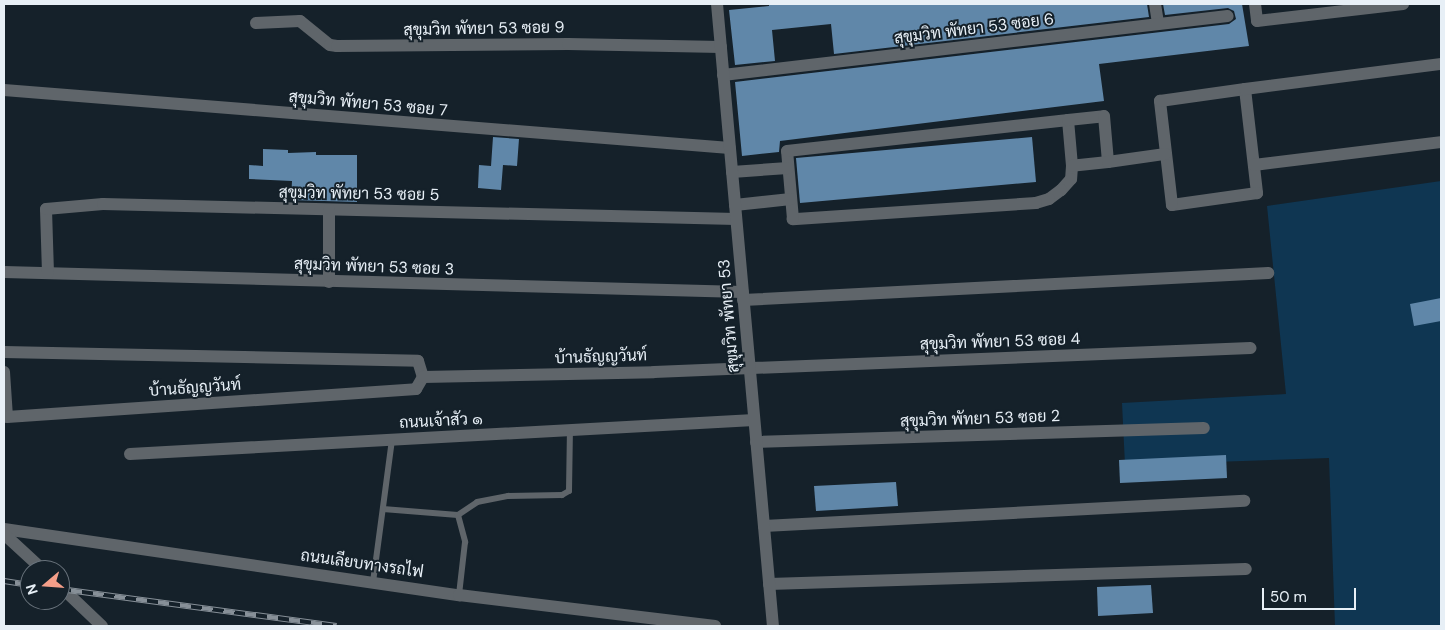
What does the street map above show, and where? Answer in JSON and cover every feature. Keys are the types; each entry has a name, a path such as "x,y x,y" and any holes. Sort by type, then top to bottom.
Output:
{"street":[{"name":"สุขุมวิท พัทยา 53","path":"717,4 773,626"},
{"path":"1155,4 1158,24"},
{"path":"1255,4 1257,21 1403,4"},
{"name":"สุขุมวิท พัทยา 53 ซอย 6","path":"723,75 1228,16"},
{"name":"สุขุมวิท พัทยา 53 ซอย 9","path":"256,23 300,21 330,46 568,44 721,47"},
{"path":"1245,89 1257,193 1172,205 1160,101 1245,89 1441,64"},
{"name":"สุขุมวิท พัทยา 53 ซอย 7","path":"4,90 730,148"},
{"path":"1068,120 1072,166 1071,179 1049,199 1036,203 793,219 786,151 1104,116 1108,162"},
{"path":"1254,165 1441,142"},
{"path":"1072,166 1165,154"},
{"path":"732,172 788,168"},
{"path":"735,205 791,199"},
{"name":"สุขุมวิท พัทยา 53 ซอย 5","path":"48,273 46,209 103,204 736,218"},
{"path":"328,282 329,210"},
{"name":"สุขุมวิท พัทยา 53 ซอย 3","path":"4,272 743,296 1268,273"},
{"name":"สุขุมวิท พัทยา 53 ซอย 4","path":"749,368 1251,348"},
{"name":"บ้านธัญญวันท์","path":"4,352 418,361 424,377"},
{"name":"บ้านธัญญวันท์","path":"424,377 749,368"},
{"name":"บ้านธัญญวันท์","path":"4,372 7,417 416,389 424,377"},
{"name":"ถนนเจ้าสัว ๑","path":"130,454 754,420"},
{"name":"สุขุมวิท พัทยา 53 ซอย 2","path":"756,442 1204,428"},
{"path":"764,526 1244,501"},
{"name":"ถนนเลียบทางรถไฟ","path":"4,529 459,596 716,626"},
{"path":"4,534 32,560"},
{"path":"769,584 1246,569"},
{"path":"70,596 102,626"}],"lane":[{"path":"383,509 458,515 477,502 508,496 562,496 570,491 570,430"},
{"path":"373,582 392,440"},
{"path":"458,515 465,542 459,596"}],"shaded area":[{"path":"1441,181 1441,626 1335,626 1329,458 1125,465 1122,403 1286,394 1267,206"}],"building":[{"path":"769,4 1147,4 1149,17 834,54 831,24 772,30 775,61 735,65 729,10 769,6"},
{"path":"1163,4 1242,4 1249,46 1099,64 1104,101 780,141 779,152 742,156 735,82 1229,24 1236,19 1234,11 1228,8 1165,15"},
{"path":"493,137 519,139 517,166 503,165 501,190 478,188 479,165 491,166"},
{"path":"1032,137 1036,182 800,203 796,158"},
{"path":"263,149 288,150 288,153 316,152 316,155 357,155 357,202 291,200 292,181 249,179 249,165 263,166"},
{"path":"1441,298 1441,321 1414,326 1410,304"},
{"path":"1226,455 1227,478 1120,483 1119,460"},
{"path":"896,482 898,506 816,511 814,486"},
{"path":"1151,585 1153,613 1098,616 1097,587"}],"railway":[{"path":"4,581 20,583"},
{"path":"70,590 337,626"}]}
